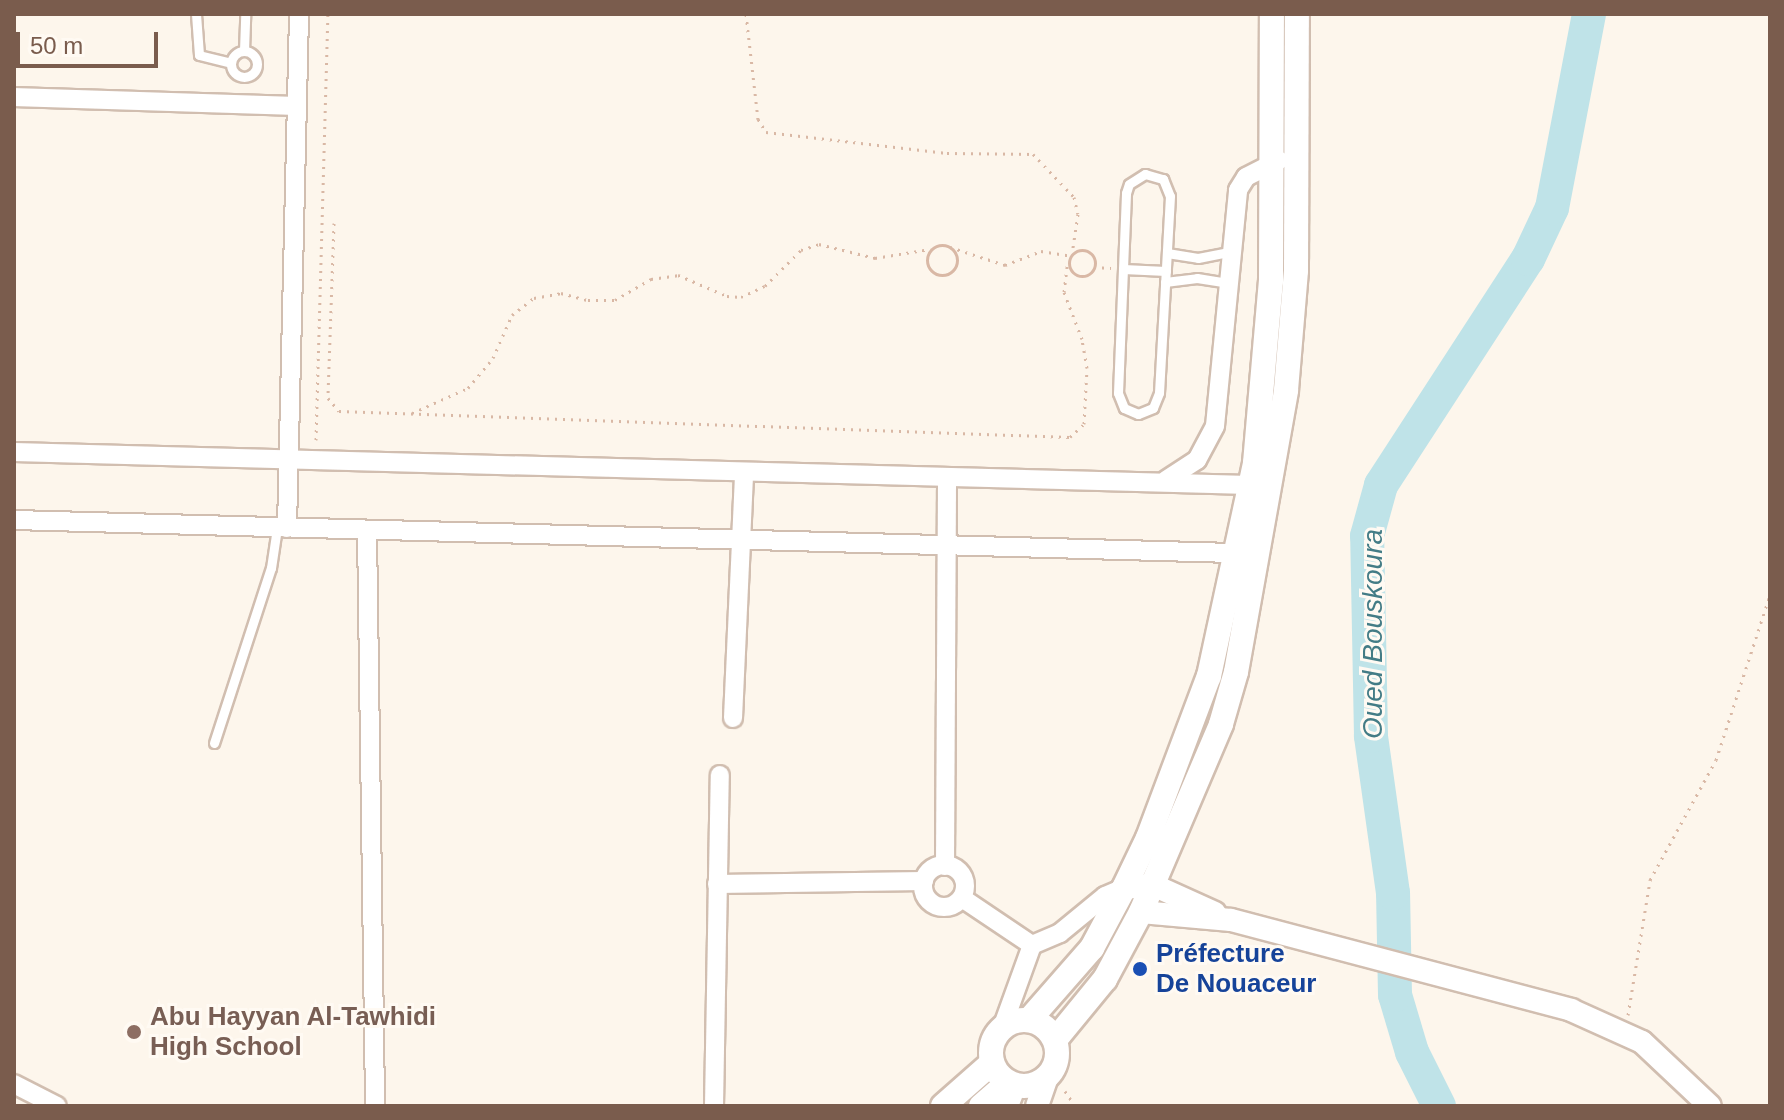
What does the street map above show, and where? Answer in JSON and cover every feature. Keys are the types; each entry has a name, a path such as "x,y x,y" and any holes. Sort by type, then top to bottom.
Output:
{"main road":[{"path":"1010,1091 992,1063 991,1044 1002,1028 1029,1020 1055,996 1092,948 1124,888 1195,722 1250,485 1271,281 1272,14"},
{"path":"981,1106 1047,1077 1056,1064 1055,1040 1105,979 1141,912 1221,724 1252,602 1286,390 1299,160 1297,14"},
{"path":"1029,1020 1055,1040"},
{"path":"943,1106 992,1063"}],"street":[{"path":"282,528 288,459 299,14"},
{"path":"14,97 296,106"},
{"path":"1164,481 1187,469 1211,438 1238,190 1246,177 1273,161 1299,160"},
{"path":"14,452 1250,485"},
{"path":"733,718 744,472"},
{"path":"945,866 947,477"},
{"path":"14,520 1236,553"},
{"path":"367,530 375,1106"},
{"path":"714,1106 720,775"},
{"path":"945,866 963,877 962,898 950,906 936,906 925,896 924,881 932,870 945,866"},
{"path":"717,884 924,881"},
{"path":"1002,1028 1032,945 1060,933 1105,896 1124,888 1153,885 1231,920"},
{"path":"962,898 1032,945"},
{"path":"1141,912 1231,920 1527,996 1625,1031 1710,1106"},
{"path":"1037,1106 1047,1077"},
{"path":"14,1084 57,1106"}],"lane":[{"path":"196,14 199,55 231,63 239,76 254,73 256,59 244,51"},
{"path":"231,63 244,51 245,14"},
{"path":"1145,174 1163,179 1168,187 1167,253 1157,401 1146,412 1131,412 1118,393 1126,193 1136,177 1145,174"},
{"path":"1167,253 1198,258 1230,252"},
{"path":"1123,269 1166,271"},
{"path":"1165,282 1197,278 1228,283"},
{"path":"214,743 282,528"}],"path":[{"path":"315,460 328,14"},
{"path":"334,223 329,403 339,411 1070,437 1084,424 1087,368 1080,330 1064,292 1078,214 1074,197 1033,154 947,153 766,132 758,119 746,14"},
{"path":"409,414 468,388 493,358 512,315 534,298 561,293 615,300 651,279 678,275 714,292 741,297 765,286 793,255 819,244 875,258 950,247 1005,265 1041,251 1071,255 1088,252 1095,261 1092,272 1076,275 1068,261"},
{"path":"930,249 928,268 940,275 956,265 950,247"},
{"path":"1625,1031 1650,880 1716,760 1770,595"}],"waterway":[{"name":"Oued Bouskoura","path":"1439,1106 1412,1052 1395,995 1393,893 1371,736 1367,536 1381,485 1528,259 1552,208 1589,14"}],"place":[{"name":"Préfecture De Nouaceur","path":"1140,969"},
{"name":"Abu Hayyan Al-Tawhidi High School","path":"134,1032"}]}
